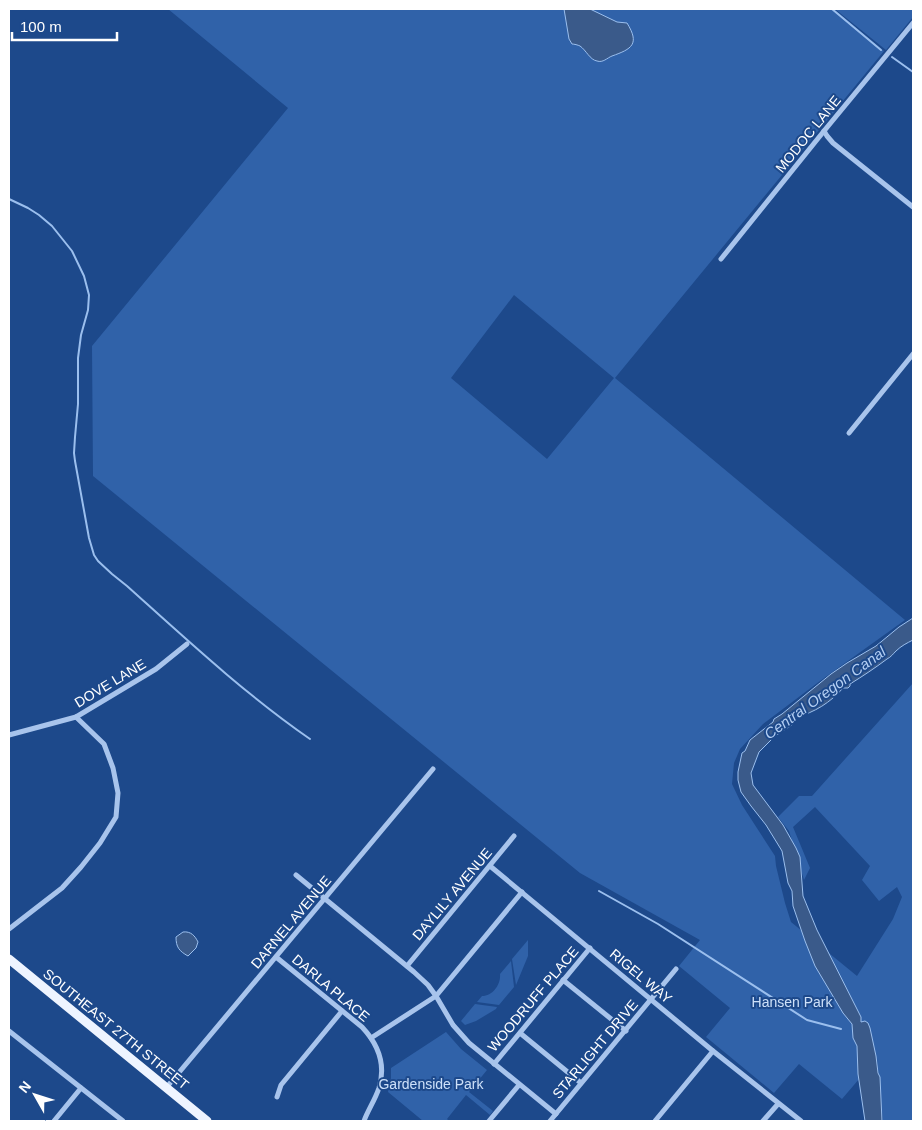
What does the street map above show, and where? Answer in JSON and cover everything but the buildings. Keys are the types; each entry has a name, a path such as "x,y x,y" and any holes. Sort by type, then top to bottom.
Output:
{"main road":[{"name":"SOUTHEAST 27TH STREET","path":"9,959 166,1088 201,1120"}],"street":[{"name":"MODOC LANE","path":"721,259 913,23"},
{"path":"824,131 833,143 913,207"},
{"path":"849,432 913,354"},
{"name":"DOVE LANE","path":"9,735 76,717 156,669 187,644"},
{"path":"9,930 62,888 100,844 116,817 118,793 113,768 104,744 76,717"},
{"name":"DARNEL AVENUE","path":"166,1088 433,769"},
{"name":"DAYLILY AVENUE","path":"407,966 514,836"},
{"name":"RIGEL WAY","path":"490,866 713,1051 801,1121"},
{"path":"296,875 428,985 459,1033 556,1114"},
{"path":"372,1038 436,996 522,892"},
{"name":"WOODRUFF PLACE","path":"494,1064 590,948"},
{"name":"DARLA PLACE","path":"276,957 362,1027 372,1038 381,1059 381,1078 379,1089 364,1121"},
{"name":"STARLIGHT DRIVE","path":"550,1121 676,969"},
{"path":"563,980 626,1030"},
{"path":"277,1097 280,1085 342,1011"},
{"path":"9,1031 123,1121"},
{"path":"520,1033 581,1083"},
{"path":"655,1121 713,1051"},
{"path":"489,1121 520,1085"},
{"path":"54,1121 81,1088"},
{"path":"763,1121 778,1104"},
{"path":"493,1116 500,1121"}],"green space":[{"name":"Hansen Park","path":"168,9 834,9 884,51 615,378 905,620 763,724 740,749 734,763 732,784 742,805 775,856 791,922 857,976 893,919 902,897 897,887 879,901 862,880 870,866 815,807 793,827 810,868 804,880 789,831 778,817 799,796 812,796 913,683 913,1121 883,1121 877,1058 842,1099 799,1064 774,1093 706,1037 730,1008 679,966 700,940 580,873 93,476 92,346 288,108","holes":["514,295 614,378 547,459 451,378"]},
{"path":"835,9 913,9 913,17 886,50"},
{"path":"528,940 528,956 516,985 512,959"},
{"path":"511,961 514,987 499,1005 477,1002 482,996 490,994 496,989 500,974"},
{"path":"475,1004 497,1007 476,1021 465,1025 461,1021"},
{"name":"Gardenside Park","path":"446,1032 461,1049 487,1070 469,1092 493,1111 490,1115 466,1095 447,1119 449,1121 423,1121 388,1092 391,1068"}],"water":[{"path":"564,9 590,9 617,22 627,23 633,36 632,45 625,51 603,61 595,60 580,46 572,44 569,39"},
{"name":"Central Oregon Canal","path":"913,618 913,640 850,684 848,688 843,688 822,706 796,717 792,725 775,736 759,752 751,773 753,785 783,825 796,848 800,857 803,896 817,930 861,1017 861,1022 865,1021 868,1023 870,1028 880,1077 882,1121 865,1121 858,1074 857,1046 853,1038 852,1024 843,1013 815,966 793,906 792,891 788,883 782,851 766,825 741,792 738,772 742,753 745,751 750,740 831,674 876,646"},
{"path":"183,932 192,934 198,942 196,948 188,956 177,946 176,937"}],"waterway":[{"path":"832,9 881,50"},
{"path":"892,57 913,72"},
{"path":"9,199 28,208 52,226 72,251 84,276 89,295 88,310 81,335 78,358 78,404 74,453 89,538 94,555 112,574 216,666 262,704 310,739"},
{"path":"599,891 658,924 807,1020 841,1029"}]}
